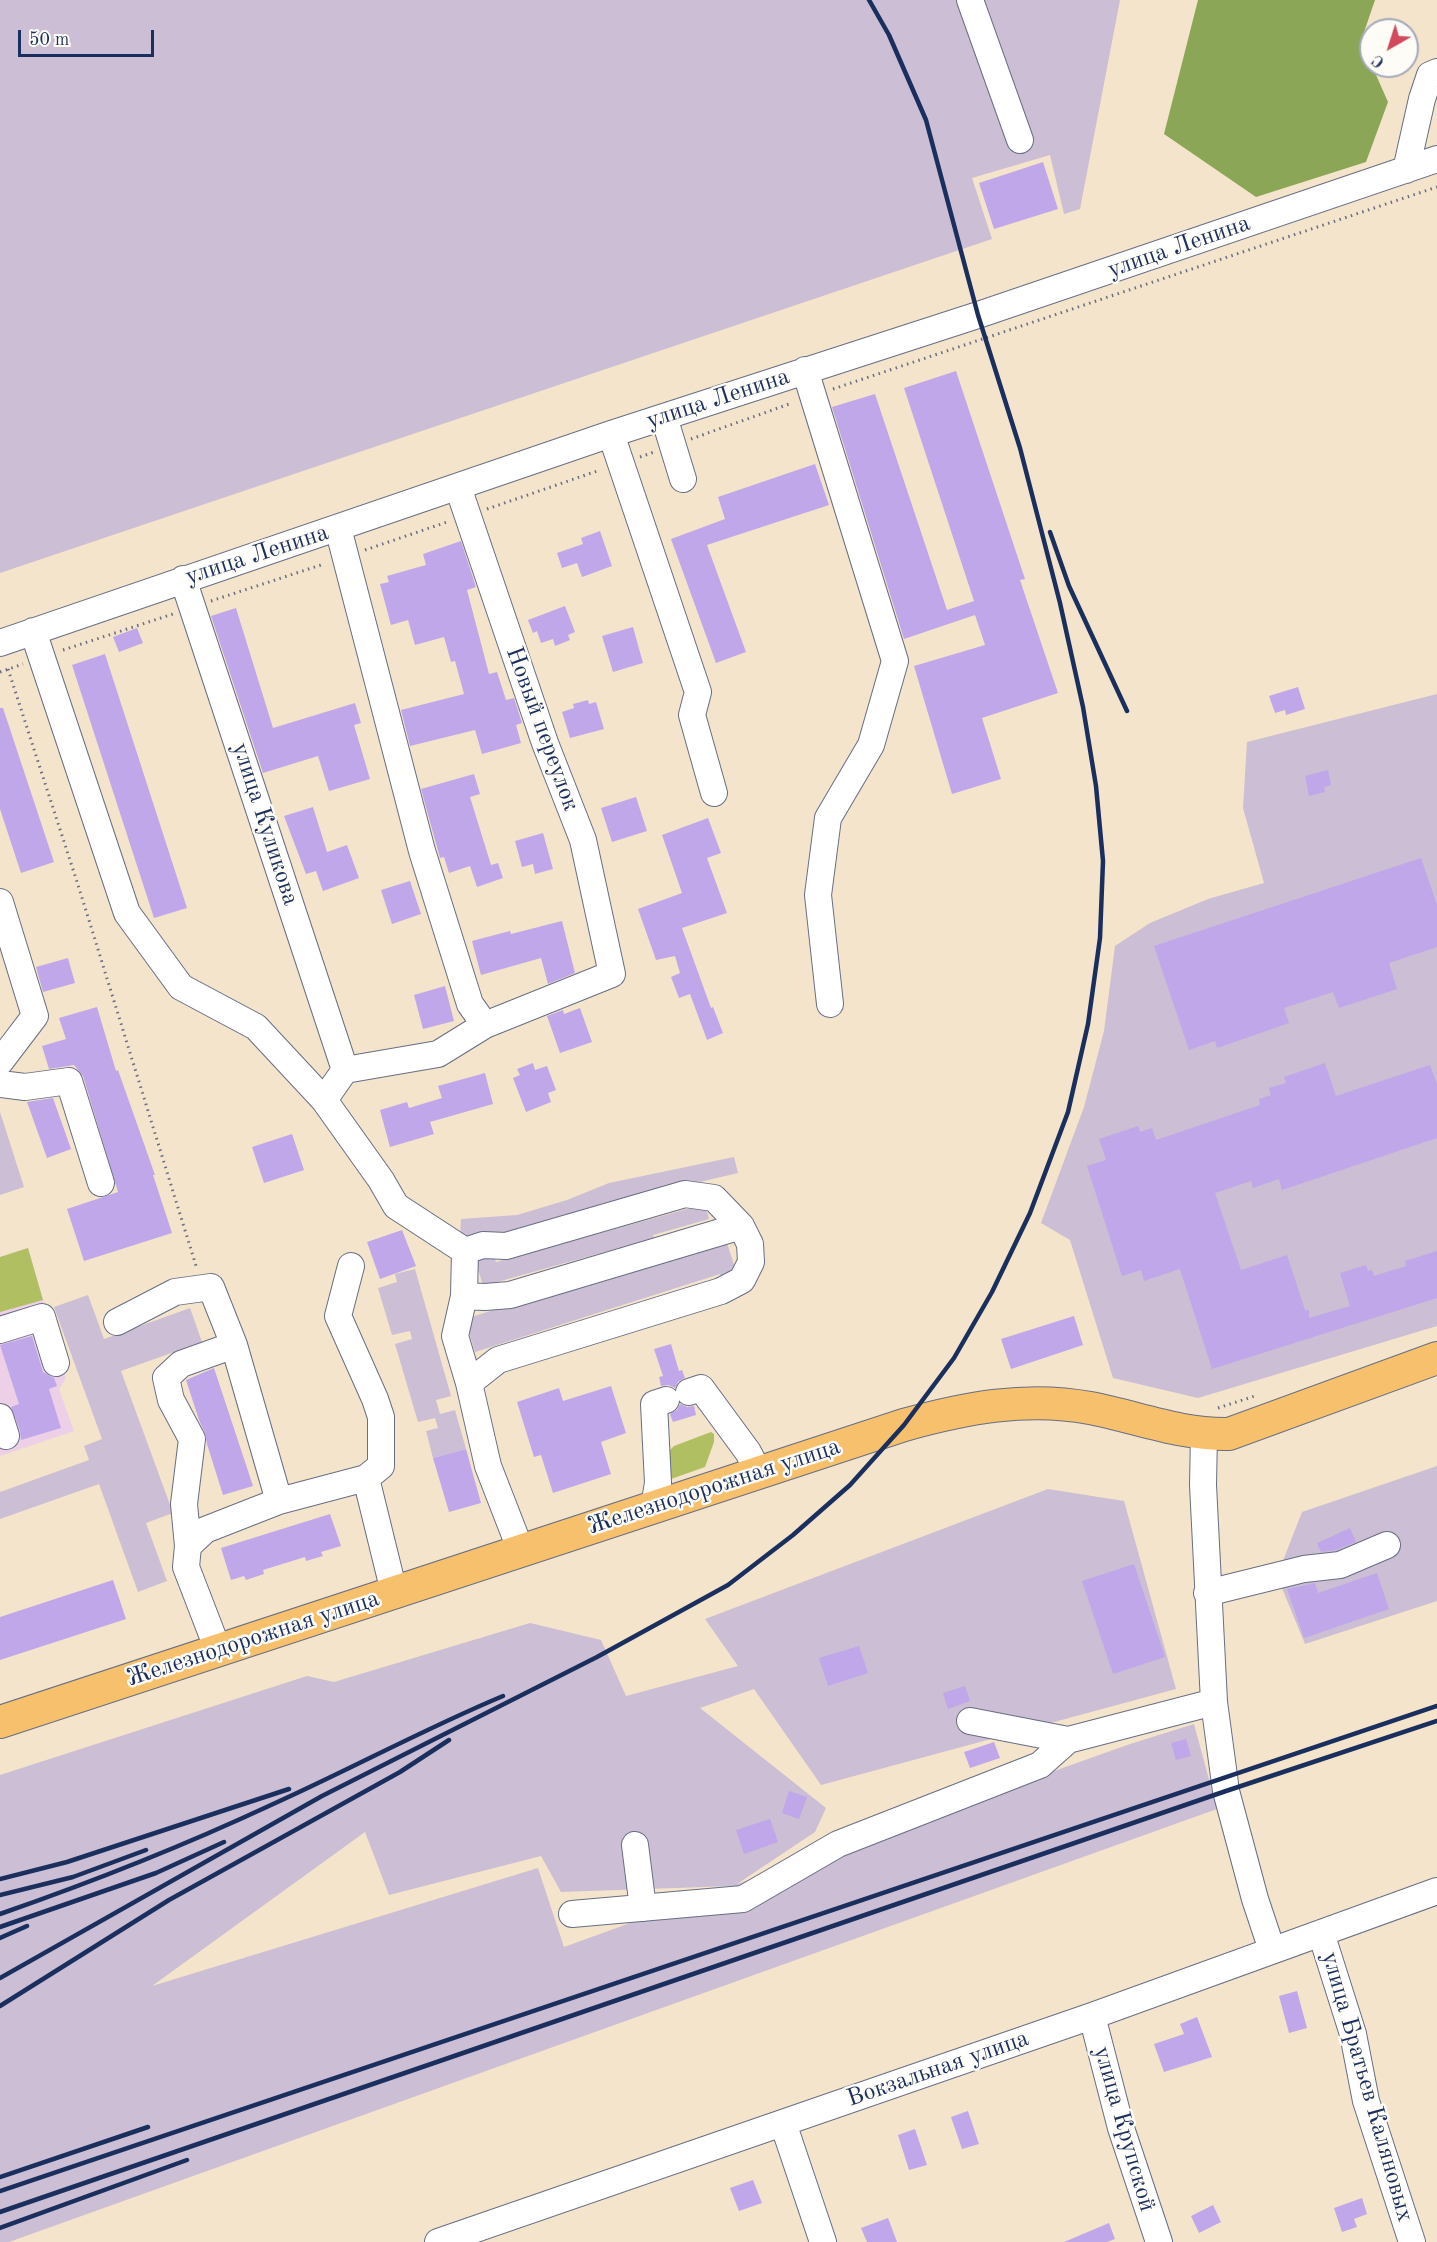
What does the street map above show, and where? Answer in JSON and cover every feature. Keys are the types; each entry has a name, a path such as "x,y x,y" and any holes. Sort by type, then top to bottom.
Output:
{"main road":[{"name":"Железнодорожная улица","path":"0,1722 904,1425 957,1411 1000,1405 1041,1403 1088,1408 1172,1429 1204,1434 1229,1434 1437,1358"}],"street":[{"path":"970,0 1020,140"},
{"path":"1406,170 1422,99 1430,75 1437,72"},
{"name":"улица Ленина","path":"0,643 611,434 978,315 1437,159"},
{"path":"805,370 895,661 872,745 828,818 818,895 830,1004"},
{"path":"664,417 683,479"},
{"path":"611,434 698,692 692,716 714,793"},
{"name":"Новый переулок","path":"458,487 545,743 583,840 612,974 484,1025"},
{"path":"324,1100 345,1070 438,1054 484,1025 470,1004 422,851 338,528"},
{"name":"улица Куликова","path":"183,579 345,1070"},
{"path":"33,631 127,913 181,987 256,1027 324,1100 381,1180 396,1206 465,1251"},
{"path":"0,902 35,1016 0,1062"},
{"path":"0,1084 25,1087 69,1081 101,1183"},
{"path":"465,1251 483,1245 506,1246 685,1194 714,1198 741,1226 750,1245 751,1262 742,1280 722,1291 498,1360 469,1383"},
{"path":"464,1296 510,1295 741,1226"},
{"path":"465,1251 464,1296 455,1336 469,1383 488,1466 521,1551"},
{"path":"188,1546 206,1530 279,1501 366,1478 381,1466 381,1417 338,1316 351,1266"},
{"path":"117,1322 175,1292 211,1287 234,1346 279,1501"},
{"path":"0,1330 42,1317 56,1363"},
{"path":"218,1650 186,1567 188,1546 184,1504 192,1439 171,1400 166,1378 181,1364 234,1346"},
{"path":"654,1507 658,1483 654,1404 701,1388 748,1452 759,1473"},
{"path":"1204,1434 1203,1485 1207,1593 1214,1702 1226,1791 1255,1899 1272,1950"},
{"path":"366,1478 394,1592"},
{"path":"1207,1593 1304,1569 1340,1565 1387,1545"},
{"path":"970,1721 1068,1740 1214,1702"},
{"path":"572,1914 743,1899 838,1844 1040,1765 1068,1740"},
{"path":"635,1845 643,1908"},
{"name":"Вокзальная улица","path":"438,2242 476,2236 783,2123 1092,2016 1272,1950 1433,1898"},
{"name":"улица Братьев Каляновых","path":"1321,1933 1353,2034 1366,2101 1412,2242"},
{"name":"улица Крупской","path":"1092,2016 1121,2128 1159,2242"},
{"path":"783,2123 823,2242"}],"path":[{"path":"0,672 673,446 814,395 1437,187"},
{"path":"8,669 79,888 198,1272 211,1287"}],"shaded area":[{"path":"0,0 1120,0 1080,209 1064,214 1050,155 972,178 992,239 0,573"},
{"path":"1437,694 1437,1326 1198,1398 1113,1378 1070,1240 1041,1223 1084,1107 1104,1031 1115,946 1150,923 1208,899 1264,883 1243,808 1247,742"},
{"path":"0,1112 24,1187 0,1195"},
{"path":"734,1157 738,1173 619,1201 499,1236 460,1238 461,1219 517,1215 567,1200 609,1183"},
{"path":"705,1204 709,1219 653,1235 654,1238 483,1286 474,1255 492,1250 496,1262"},
{"path":"725,1237 737,1274 722,1278 720,1274 475,1352 465,1319"},
{"path":"28,1248 66,1378 59,1389 74,1431 0,1456 0,1257"},
{"path":"415,1269 451,1396 436,1400 440,1414 455,1410 466,1449 433,1458 426,1431 438,1428 435,1418 418,1422 395,1344 412,1339 410,1331 392,1335 378,1288 397,1282 395,1274"},
{"path":"88,1295 104,1339 190,1308 202,1342 121,1371 173,1513 146,1523 167,1581 138,1592 99,1484 0,1519 0,1492 89,1460 84,1446 102,1439 54,1307"},
{"path":"1437,1466 1437,1601 1305,1644 1277,1576 1302,1512"},
{"path":"1048,1489 1124,1501 1176,1689 821,1785 754,1689 700,1708 826,1808 815,1832 737,1884 1130,1744 1194,1724 1217,1809 9,2242 0,2242 0,1775 307,1676 334,1682 530,1623 601,1640 626,1696 738,1666 705,1619","holes":["365,1832 389,1895 541,1856 561,1892 732,1886 564,1947 538,1868 152,1986"]}],"green space":[{"path":"1198,0 1375,0 1369,18 1359,18 1359,78 1377,78 1388,102 1366,162 1256,197 1164,134"},
{"path":"28,1248 43,1300 0,1312 0,1257"},
{"path":"711,1432 714,1434 714,1442 705,1467 671,1479 666,1474 668,1452 674,1446"}],"building":[{"path":"1043,162 1058,209 994,229 979,183"},
{"path":"956,371 1025,579 1020,580 1058,693 982,718 1001,779 952,794 914,666 985,645 975,615 904,639 832,407 875,394 947,610 974,601 904,388"},
{"path":"815,464 829,505 707,545 746,652 716,663 671,539 725,519 718,497"},
{"path":"600,531 612,566 582,577 577,563 562,568 557,553 583,544 581,538"},
{"path":"461,541 476,587 467,590 489,674 497,672 506,700 514,698 522,723 516,725 521,743 482,754 475,730 410,746 401,710 464,694 455,661 451,662 444,637 415,645 408,620 391,625 380,584 389,582 387,576 426,565 423,554"},
{"path":"565,606 575,632 568,635 570,640 555,646 553,639 541,643 537,631 533,633 528,620"},
{"path":"236,608 273,728 355,703 361,723 354,725 370,779 329,791 318,756 263,773 211,616"},
{"path":"633,627 643,663 613,672 602,636"},
{"path":"137,628 143,643 119,652 113,637"},
{"path":"105,654 187,908 154,918 72,665"},
{"path":"1298,687 1305,709 1286,715 1285,710 1275,713 1269,696"},
{"path":"588,700 589,704 596,702 604,729 570,738 562,712 574,708 573,704"},
{"path":"0,708 3,708 54,862 21,873 0,809"},
{"path":"1328,770 1331,785 1324,787 1325,792 1309,796 1305,776"},
{"path":"474,774 480,794 470,797 491,865 498,863 503,878 477,887 470,866 449,873 444,857 440,858 421,789"},
{"path":"636,797 647,831 612,842 601,808"},
{"path":"313,807 327,852 347,845 359,878 323,891 316,871 306,874 284,816"},
{"path":"708,818 721,853 707,858 727,913 682,928 711,1008 713,1007 723,1033 707,1040 690,994 679,998 671,977 680,973 675,956 656,960 638,909 682,893 662,835"},
{"path":"543,833 553,869 535,874 533,864 522,867 515,841"},
{"path":"1421,858 1437,905 1437,947 1389,963 1397,989 1339,1008 1333,992 1284,1008 1289,1023 1217,1048 1215,1041 1189,1050 1154,946"},
{"path":"410,881 421,914 392,924 381,890"},
{"path":"562,921 575,973 548,984 541,958 481,975 472,941"},
{"path":"68,958 75,983 43,992 36,967"},
{"path":"445,986 454,1021 423,1029 414,995"},
{"path":"97,1007 116,1071 118,1070 155,1175 153,1175 172,1233 84,1261 67,1209 118,1192 83,1076 74,1065 49,1069 42,1046 66,1039 59,1018"},
{"path":"580,1008 592,1042 560,1053 547,1016 563,1010 564,1014"},
{"path":"533,1063 535,1070 547,1066 556,1090 548,1093 551,1102 526,1112 513,1078 520,1075 517,1069"},
{"path":"1325,1063 1336,1096 1430,1065 1437,1084 1437,1138 1282,1190 1279,1179 1253,1188 1251,1181 1215,1193 1241,1270 1287,1255 1305,1310 1309,1310 1309,1318 1350,1306 1340,1273 1366,1265 1368,1271 1372,1270 1374,1276 1406,1266 1405,1261 1437,1251 1437,1298 1212,1369 1180,1269 1144,1281 1141,1270 1122,1276 1087,1166 1106,1160 1099,1139 1138,1126 1140,1132 1152,1128 1156,1140 1260,1105 1259,1099 1271,1095 1269,1088 1286,1083 1284,1077"},
{"path":"485,1073 493,1104 430,1122 434,1134 390,1147 380,1110 407,1102 409,1108 442,1098 438,1086"},
{"path":"53,1098 71,1149 47,1158 27,1102"},
{"path":"292,1134 304,1170 264,1183 252,1147"},
{"path":"402,1230 416,1266 380,1279 367,1242"},
{"path":"1074,1316 1083,1345 1011,1369 1001,1339"},
{"path":"32,1336 43,1372 54,1378 57,1386 49,1389 61,1428 21,1440 11,1407 19,1404 0,1345"},
{"path":"671,1344 679,1371 682,1370 685,1378 678,1382 675,1388 668,1385 661,1386 659,1377 663,1376 654,1349"},
{"path":"214,1368 253,1486 223,1495 205,1433 186,1380"},
{"path":"611,1386 626,1433 601,1442 611,1474 553,1493 541,1455 534,1457 517,1402 559,1388 563,1401"},
{"path":"680,1404 687,1407 694,1406 696,1415 673,1422 670,1414 677,1410"},
{"path":"466,1449 481,1503 449,1512 433,1458"},
{"path":"330,1514 341,1546 321,1552 323,1556 306,1561 305,1557 263,1570 264,1574 246,1580 244,1576 231,1580 221,1548"},
{"path":"1350,1528 1356,1542 1336,1550 1321,1552 1317,1543"},
{"path":"1134,1564 1165,1657 1113,1674 1082,1581"},
{"path":"1377,1573 1389,1609 1304,1638 1287,1589 1315,1583 1318,1593"},
{"path":"113,1580 126,1619 0,1660 0,1617"},
{"path":"859,1646 868,1673 828,1686 819,1658"},
{"path":"965,1686 970,1701 948,1709 943,1693"},
{"path":"1186,1739 1191,1756 1176,1760 1171,1743"},
{"path":"994,1742 1000,1758 970,1768 964,1752"},
{"path":"789,1791 807,1797 799,1819 782,1813"},
{"path":"770,1819 778,1842 744,1854 736,1830"},
{"path":"1297,1991 1307,2028 1289,2033 1279,1996"},
{"path":"1197,2017 1212,2057 1164,2072 1154,2044 1184,2034 1180,2024"},
{"path":"968,2111 979,2144 962,2149 951,2117"},
{"path":"915,2129 927,2165 909,2170 898,2135"},
{"path":"753,2180 762,2203 739,2211 730,2188"},
{"path":"1362,2198 1367,2214 1354,2219 1357,2227 1342,2232 1334,2208"},
{"path":"1213,2205 1221,2222 1199,2233 1191,2216"},
{"path":"888,2218 897,2242 867,2242 861,2228"},
{"path":"1109,2223 1115,2239 1107,2242 1064,2242"}],"railway":[{"path":"0,1978 322,1796 597,1657 728,1585 793,1535 850,1485 904,1425 954,1358 992,1292 1030,1213 1068,1112 1088,1024 1100,938 1103,861 1096,786 1083,707 1060,603 1020,448 978,315 926,120 889,35 869,0"},
{"path":"1050,532 1069,586 1127,711"},
{"path":"0,1914 204,1835 503,1696"},
{"path":"0,2191 1437,1706"},
{"path":"0,2212 1226,1791 1437,1721"},
{"path":"0,2006 169,1900 400,1772 449,1740"},
{"path":"0,1879 67,1862 289,1789"},
{"path":"0,1927 156,1873 224,1842"},
{"path":"0,1895 73,1877 146,1850"},
{"path":"0,1938 27,1926"},
{"path":"0,2177 148,2127"},
{"path":"0,2228 187,2160"}]}
